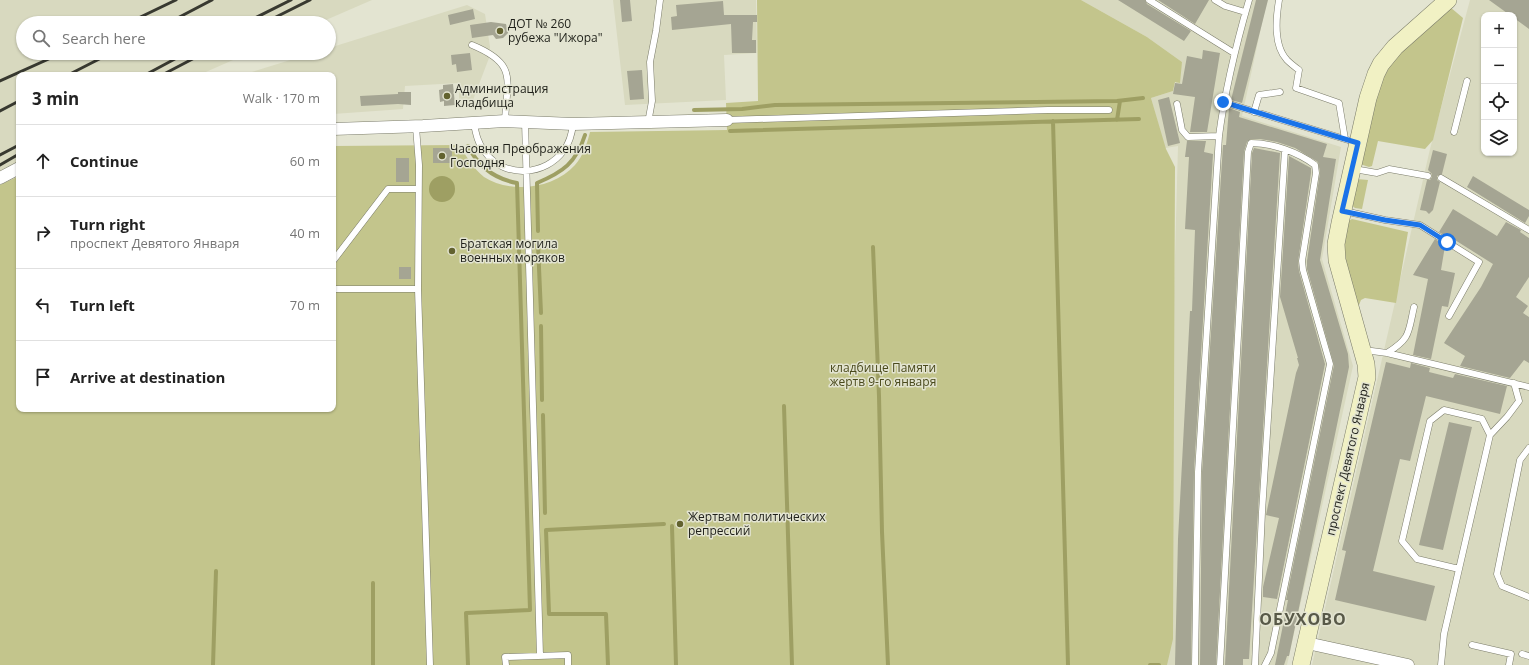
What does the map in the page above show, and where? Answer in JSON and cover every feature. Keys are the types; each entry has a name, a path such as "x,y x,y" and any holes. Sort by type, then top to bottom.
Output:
{"street":[{"name":"проспект Девятого Января","path":"1301,665 1367,377 1366,364 1336,260 1336,244 1352,168 1351,141 1371,85 1381,64 1395,47 1448,0"},
{"path":"336,129 416,127 505,121 573,124 727,120"},
{"path":"0,178 16,170"},
{"path":"1307,643 1408,665"}],"lane":[{"path":"648,123 652,101 650,62 660,0"},
{"path":"1148,0 1234,53"},
{"path":"1215,0 1225,6 1245,12"},
{"path":"1194,665 1198,472 1219,136 1223,102 1234,53 1249,0"},
{"path":"1279,0 1277,35 1279,47 1286,59 1299,70 1296,88 1339,103 1351,141"},
{"path":"472,45 495,56 500,61 506,72 508,83 505,121"},
{"path":"1454,132 1467,81"},
{"path":"1254,112 1259,94 1280,92"},
{"path":"1223,102 1351,141"},
{"path":"1178,104 1182,130 1188,137 1219,136"},
{"path":"727,120 1048,110 1109,110"},
{"path":"525,121 540,656"},
{"path":"474,124 477,140 485,153 496,164 511,170 526,171 544,167 559,157 569,142 573,124"},
{"path":"416,127 418,165 418,289 430,665"},
{"path":"1220,665 1248,152 1251,143 1260,143 1285,150 1308,160 1315,165 1316,173 1302,261 1303,270 1330,364 1271,653 1265,665"},
{"path":"1256,665 1262,504 1285,150"},
{"path":"1352,168 1377,173 1389,169 1428,176"},
{"path":"1441,178 1529,230"},
{"path":"336,257 388,189 418,189"},
{"path":"1342,211 1385,220 1420,225 1479,262 1449,316"},
{"path":"336,289 418,289"},
{"path":"1387,353 1398,347 1407,337 1414,307"},
{"path":"1362,349 1387,353 1529,387"},
{"path":"1441,665 1444,634 1490,435 1507,417 1519,401 1514,383"},
{"path":"1459,569 1417,559 1402,541 1430,421 1444,410 1482,419 1490,435"},
{"path":"1529,448 1520,460 1497,574 1502,586 1529,597"},
{"path":"1472,645 1511,654 1509,665"},
{"path":"1522,654 1529,656"},
{"path":"506,665 505,657 568,655 568,665"}],"shaded area":[{"path":"0,0 372,0 335,16 16,16 16,60 233,60 206,72 16,72 16,164 0,172"},
{"path":"613,0 756,0 757,53 724,55 726,100 625,105"},
{"path":"1081,0 1267,0 1242,116 1341,147 1322,259 1353,366 1287,665 1164,665 1178,146 1165,148 1151,98 1173,91 1182,62 1147,37"},
{"path":"1470,0 1529,0 1529,665 1312,665 1430,149"},
{"path":"467,5 485,14 490,47 489,58 473,100 459,102 459,83 405,86 403,109 336,114 336,72 252,72 290,60 336,60 336,46"},
{"path":"442,176 451,180 455,189 451,198 442,202 433,198 429,189 433,180"}],"green space":[{"name":"кладбище Памяти жертв 9-го января","path":"757,0 1081,0 1147,37 1182,62 1180,83 1175,82 1173,91 1151,98 1166,149 1175,167 1173,639 1167,665 0,665 0,185 16,177 16,412 336,412 336,146 459,145 467,158 484,177 506,186 531,186 544,184 556,179 575,165 582,154 590,132 727,130 726,103 758,101"},
{"path":"1450,7 1463,18 1433,140 1425,149 1378,141 1372,166 1369,167 1360,164 1378,87 1394,59"},
{"path":"1357,179 1368,180 1362,209 1355,208 1351,205"},
{"path":"1352,219 1408,232 1396,303 1365,298 1361,300 1357,307 1343,255 1347,222"}],"building":[{"path":"620,0 630,0 632,21 622,22"},
{"path":"1118,0 1145,0 1147,4 1191,31 1184,41"},
{"path":"1158,0 1209,0 1195,24"},
{"path":"1256,0 1268,0 1242,103 1231,100"},
{"path":"1489,0 1529,0 1529,29 1517,20 1517,12 1506,12"},
{"path":"723,1 724,15 757,15 757,22 753,22 752,40 756,40 756,53 732,53 731,24 672,30 671,17 677,16 676,5"},
{"path":"473,9 475,19 450,25 448,15"},
{"path":"491,22 506,24 508,33 503,38 496,39 493,35 472,38 470,25"},
{"path":"1203,50 1220,53 1207,132 1190,132 1195,97 1173,94 1175,83 1182,84 1187,56 1202,59"},
{"path":"470,53 472,70 457,72 456,64 452,65 451,55"},
{"path":"642,70 644,99 630,100 627,71"},
{"name":"Администрация кладбища","path":"453,84 455,105 444,106 444,101 440,102 439,90 443,89 443,85"},
{"path":"398,92 411,92 411,105 398,104 361,106 360,96 398,94"},
{"path":"1169,97 1180,143 1168,146 1158,100"},
{"path":"1229,108 1240,112 1239,117 1327,144 1323,157 1336,159 1320,260 1348,354 1349,367 1289,656 1287,656 1284,665 1275,665 1288,600 1286,600 1334,365 1307,269 1320,172 1318,162 1295,148 1277,142 1260,139 1251,139 1247,142 1244,152 1216,665 1200,665 1202,472 1223,145 1226,145"},
{"path":"1187,141 1206,141 1204,152 1213,154 1194,472 1191,665 1175,665 1178,539 1190,311 1192,311 1195,230 1185,229 1189,157 1185,157"},
{"name":"Часовня Преображения Господня","path":"433,148 452,148 452,163 433,163"},
{"path":"1254,148 1280,153 1249,659 1243,659 1243,665 1225,665 1252,153"},
{"path":"1433,150 1447,154 1442,174 1437,176 1437,180 1440,182 1433,210 1429,214 1426,211 1420,210 1427,180 1430,180 1432,177 1432,174 1428,170"},
{"path":"1289,156 1311,168 1298,262 1299,271 1325,364 1277,599 1263,597 1263,587 1279,518 1266,515 1296,373 1299,365 1280,297"},
{"path":"396,158 409,158 409,182 396,182"},
{"path":"1473,176 1529,210 1529,216 1525,223 1467,187"},
{"path":"1453,209 1497,236 1506,222 1521,230 1520,232 1529,238 1529,277 1516,297 1528,306 1523,313 1529,317 1529,363 1524,360 1510,378 1460,366 1465,356 1444,343 1481,287 1493,264 1447,235 1447,237 1439,232"},
{"path":"1435,239 1445,246 1441,270 1455,273 1448,307 1442,306 1431,359 1413,355 1428,279 1413,275"},
{"path":"399,267 411,267 411,279 399,279"},
{"path":"1386,362 1410,368 1411,363 1430,368 1429,372 1453,378 1455,374 1507,386 1500,414 1426,396 1410,461 1400,459 1373,571 1435,586 1426,621 1335,600 1346,551 1342,550"},
{"path":"1449,422 1472,427 1443,550 1419,545"}],"waterway":[{"path":"694,110 742,109 775,105 1117,101 1143,98"},
{"path":"1117,120 1120,101"},
{"path":"730,131 1139,119"},
{"path":"1053,121 1068,665"},
{"path":"538,231 537,183 554,175 573,160 585,135"},
{"path":"468,146 477,160 494,175 517,183 530,610 466,613 468,665"},
{"path":"538,245 541,313"},
{"path":"873,247 879,396 882,532 888,665"},
{"path":"541,326 542,400"},
{"path":"784,406 792,665"},
{"path":"543,415 545,513"},
{"path":"608,665 606,614 549,614 546,530 664,524"},
{"path":"672,526 676,665"},
{"path":"213,665 216,571"},
{"path":"373,583 373,665"},
{"path":"1150,665 1159,665"}],"railway":[{"path":"143,16 176,0"},
{"path":"181,16 212,0"},
{"path":"259,16 291,0"},
{"path":"278,16 310,0"},
{"path":"20,72 46,60"},
{"path":"74,72 97,60"},
{"path":"151,72 173,60"},
{"path":"168,72 191,60"},
{"path":"0,81 16,74"},
{"path":"0,111 16,103"},
{"path":"0,155 16,147"},
{"path":"0,165 16,156"}],"place":[{"name":"ДОТ № 260 рубежа \"Ижора\"","path":"500,31"},
{"name":"Администрация кладбища","path":"447,96"},
{"name":"Часовня Преображения Господня","path":"442,156"},
{"name":"Братская могила военных моряков","path":"452,251"},
{"name":"Жертвам политических репрессий","path":"680,524"}],"district":[{"name":"ОБУХОВО","path":"1303,619"}],"route":[{"path":"1223,102 1358,143 1342,211 1385,220 1420,225 1447,242"}]}
